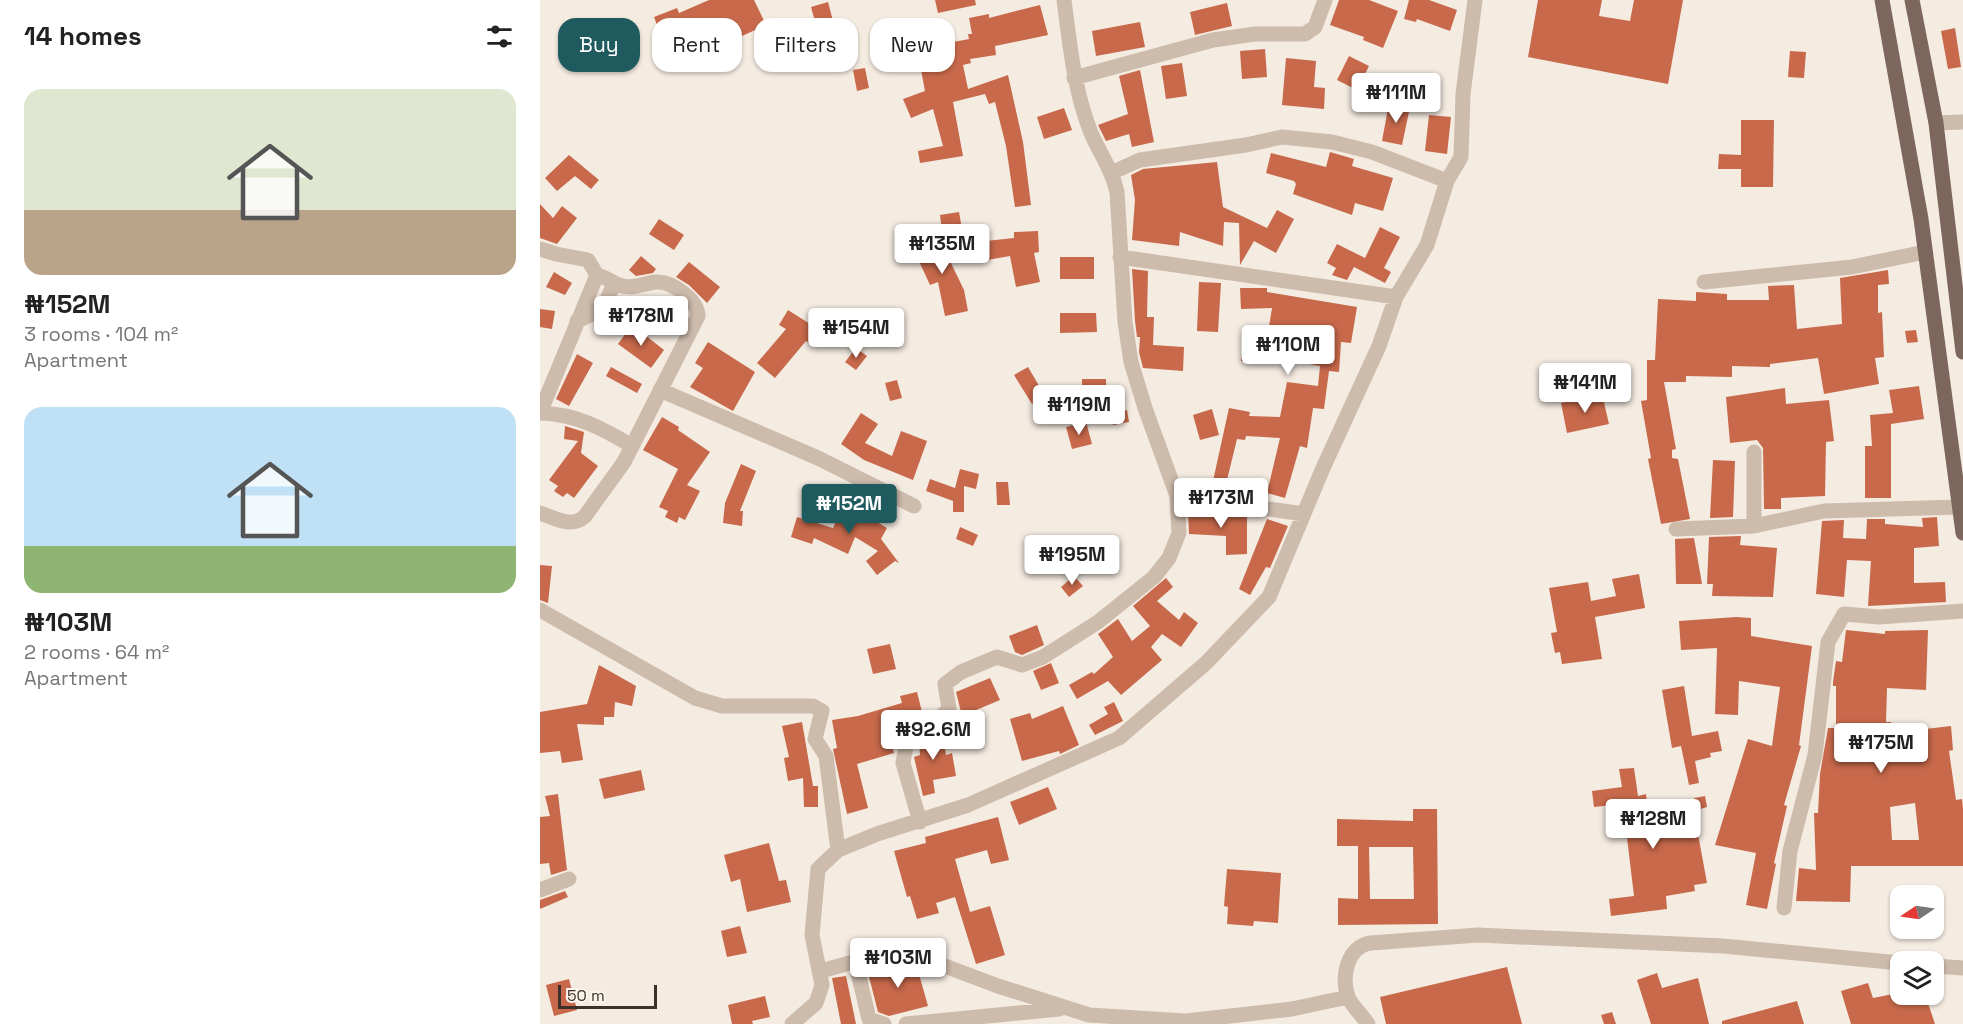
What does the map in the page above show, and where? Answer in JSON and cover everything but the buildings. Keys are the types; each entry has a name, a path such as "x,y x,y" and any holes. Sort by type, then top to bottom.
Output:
{"main road":[{"path":"1882,0 1922,219 1963,533"},
{"path":"1912,0 1936,123 1963,352"}],"street":[{"path":"920,822 903,763 910,724 922,721 932,724 949,709 945,684 961,672 997,657 1022,665 1043,657 1098,622 1154,578 1169,558 1179,533 1177,496 1131,362 1120,257 1119,210 1113,172 1091,133 1074,78 1064,0"},
{"path":"1074,78 1213,40 1255,34 1305,34 1315,27 1324,0"},
{"path":"792,1024 816,1003 822,985 812,935 816,885 818,869 838,850 1012,787 1119,738 1145,718 1236,633 1269,597 1378,346 1396,297 1427,245 1447,181 1461,157 1463,94 1471,1"},
{"path":"1936,123 1963,122"},
{"path":"1113,172 1140,160 1246,145 1282,137 1332,142 1372,152 1447,181"},
{"path":"540,249 556,255 588,260 597,275 626,287 658,282 676,288 696,305 698,316 624,462 580,521 571,523 540,513"},
{"path":"1704,282 1852,267 1925,252"},
{"path":"1120,257 1396,297"},
{"path":"597,275 540,413 564,414 582,420 632,446"},
{"path":"577,321 592,315 603,306 611,296 613,283"},
{"path":"660,390 818,459 914,506"},
{"path":"1754,452 1754,526"},
{"path":"1177,496 1304,514"},
{"path":"1676,530 1754,526 1824,511 1959,507"},
{"path":"540,610 695,698 722,706 813,706 822,711 815,739 826,756 838,850"},
{"path":"1784,908 1790,851 1815,755 1828,642 1839,621 1844,615 1851,613 1879,617 1963,611"},
{"path":"540,890 569,879"},
{"path":"1368,1024 1348,997 1346,966 1352,954 1364,944 1478,935 1723,946 1890,962"},
{"path":"821,971 910,946 942,964 1089,1015 1186,1021 1292,1009 1348,997"},
{"path":"855,960 869,1019 884,1024"},
{"path":"1944,967 1963,968"},
{"path":"906,1024 969,1021 1065,1008"}]}
